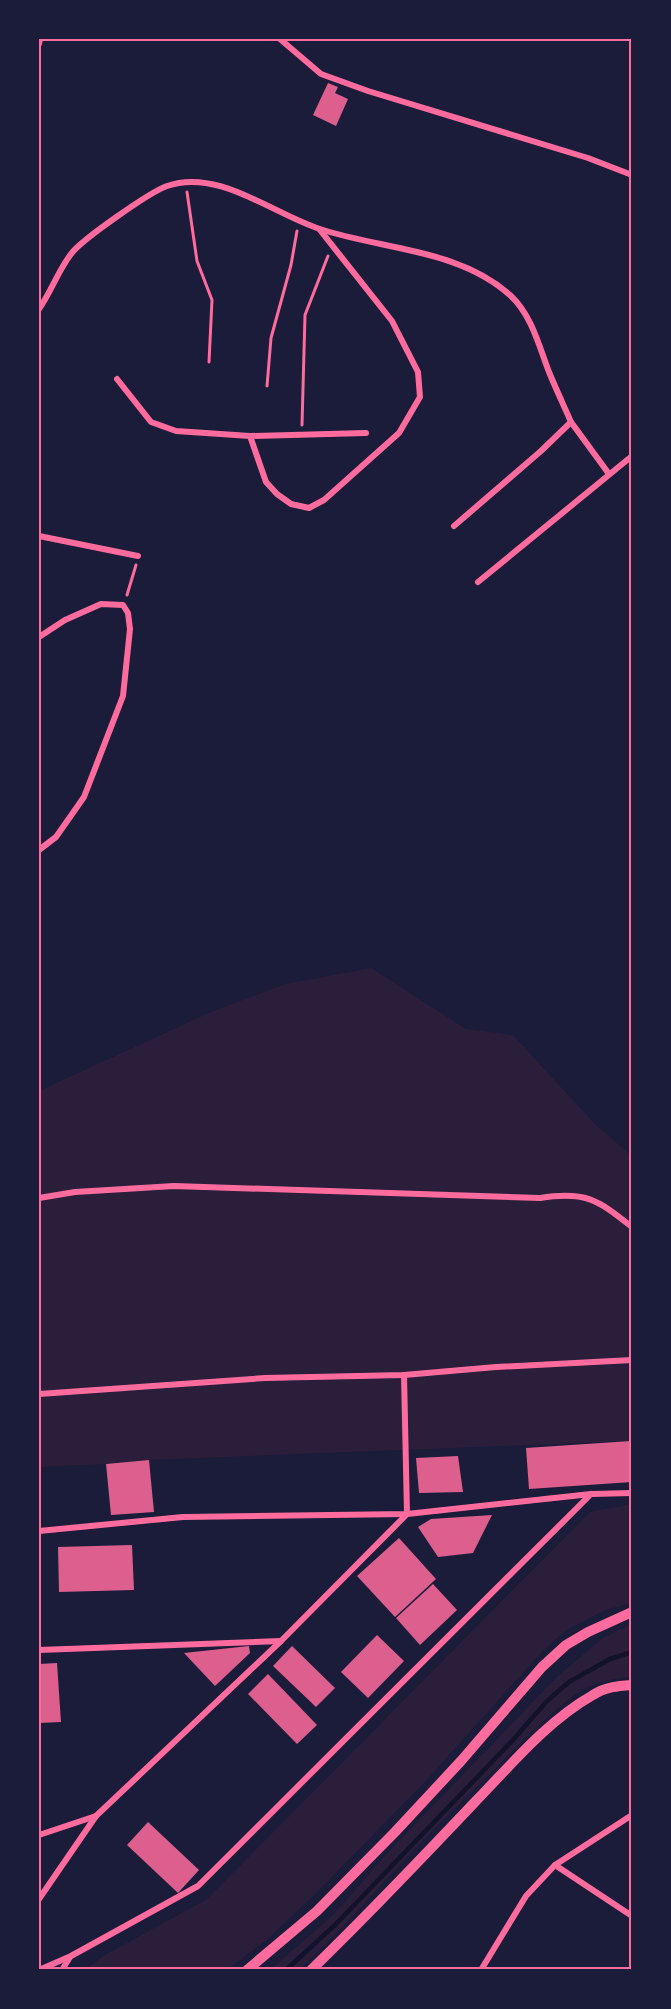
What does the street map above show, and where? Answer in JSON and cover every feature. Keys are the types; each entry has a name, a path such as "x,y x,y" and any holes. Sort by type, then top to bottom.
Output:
{"main road":[{"path":"247,1970 316,1911 394,1832 461,1761 542,1667 566,1645 632,1612"},
{"path":"311,1970 351,1932 537,1738 595,1693 613,1686 632,1685"}],"street":[{"path":"39,44 40,39"},
{"path":"280,39 321,74 368,91 588,158 632,175"},
{"path":"39,309 72,253 115,218 164,187 186,181 209,183 266,204 320,229 448,260 491,279 513,298 527,316 571,422 609,474"},
{"path":"250,436 266,482 291,504 309,508 324,500 399,433 420,397 418,372 392,321 331,246 320,229"},
{"path":"117,379 151,422 176,431 250,436 366,433"},
{"path":"454,526 571,422"},
{"path":"478,582 632,456"},
{"path":"39,536 138,556"},
{"path":"39,637 65,620 101,604 123,606 128,613 130,628 123,696 84,797 56,837 39,850"},
{"path":"39,1198 75,1192 174,1186 540,1198 564,1194 588,1197 606,1206 632,1227"},
{"path":"39,1395 265,1378 404,1376 496,1367 632,1360"},
{"path":"39,1899 96,1816 281,1641 407,1514 404,1376"},
{"path":"39,1531 183,1517 407,1514 591,1494 632,1493"},
{"path":"39,1970 71,1956 198,1886 591,1494"},
{"path":"39,1650 281,1641"},
{"path":"481,1970 526,1896 555,1865 632,1815"},
{"path":"39,1835 96,1816"},
{"path":"555,1865 632,1916"},
{"path":"62,1970 71,1956"}],"path":[{"path":"186,181 197,261 212,300 209,362"},
{"path":"267,386 271,338 291,265 299,220"},
{"path":"302,435 305,315 331,246"},
{"path":"123,606 134,577 138,556"}],"shaded area":[{"path":"371,968 466,1029 513,1035 596,1125 632,1156 632,1441 149,1460 39,1467 39,1091 213,1011 285,984"},
{"path":"632,1504 632,1603 605,1610 565,1631 538,1656 423,1784 270,1937 227,1970 84,1970 105,1955 207,1899 590,1512"},
{"path":"632,1624 632,1677 596,1684 582,1690 565,1702 430,1833 342,1928 299,1970 270,1970 332,1916 394,1846 558,1676 603,1638"}],"building":[{"path":"328,83 338,87 335,93 348,99 336,126 313,115"},
{"path":"631,1441 632,1482 529,1489 526,1448"},
{"path":"458,1456 463,1492 419,1493 416,1458"},
{"path":"149,1460 154,1512 111,1515 106,1464"},
{"path":"492,1515 473,1553 438,1557 418,1527 431,1519"},
{"path":"399,1538 436,1579 395,1617 357,1576"},
{"path":"132,1545 134,1590 59,1592 58,1547"},
{"path":"433,1584 457,1610 420,1645 396,1618"},
{"path":"377,1635 404,1661 368,1698 341,1672"},
{"path":"249,1646 250,1653 215,1686 184,1653"},
{"path":"292,1646 335,1688 316,1707 273,1666"},
{"path":"57,1663 61,1722 39,1723 39,1664"},
{"path":"268,1674 317,1725 297,1744 248,1694"},
{"path":"148,1822 199,1870 178,1893 127,1845"}],"waterway":[{"path":"286,1970 336,1924 512,1741 547,1701 569,1682 610,1659 632,1652"}]}
